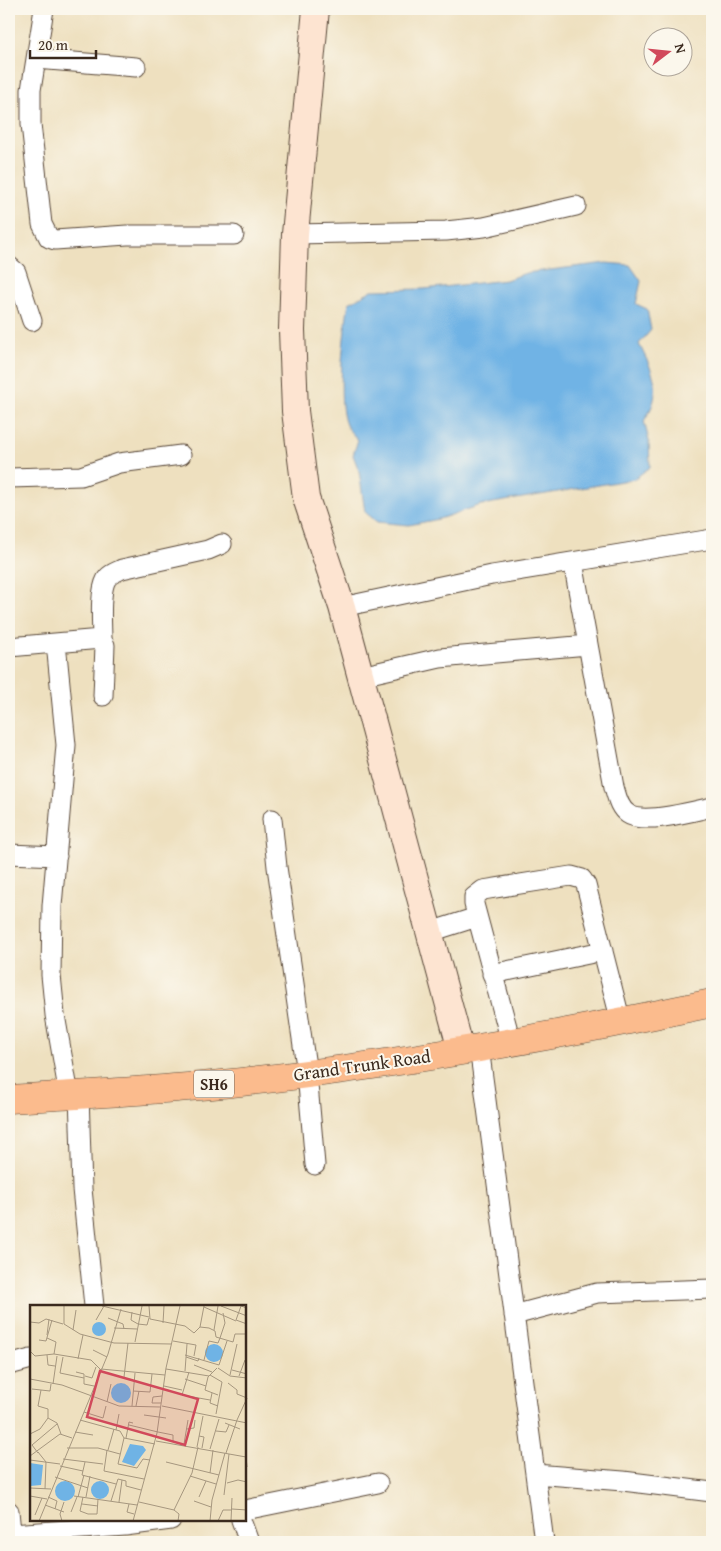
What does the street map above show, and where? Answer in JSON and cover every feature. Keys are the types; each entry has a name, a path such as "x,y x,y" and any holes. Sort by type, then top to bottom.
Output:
{"main road":[{"name":"Grand Trunk Road","path":"9,1099 213,1085 308,1073 511,1042 712,1003"}],"street":[{"path":"44,9 31,90 31,124 42,224 49,238 55,240 126,235 234,235"},
{"path":"316,9 295,234 292,330 296,412 306,498 342,607 430,932 450,1052 514,1315 544,1542"},
{"path":"36,59 136,67"},
{"path":"295,234 446,231 494,226 576,206"},
{"path":"9,266 16,272 32,321"},
{"path":"9,478 81,476 119,463 181,455"},
{"path":"342,607 492,575 712,539"},
{"path":"103,696 103,587 106,579 112,573 122,569 208,550 222,544"},
{"path":"573,562 614,787 619,805 629,815 642,819 712,807"},
{"path":"9,647 102,640"},
{"path":"56,643 66,745 52,906 51,975 55,1015 74,1095 94,1305"},
{"path":"361,676 440,658 588,645"},
{"path":"272,819 308,1073 315,1165"},
{"path":"9,854 57,856"},
{"path":"511,1042 477,918 474,897 476,892 483,890 578,877 586,885 621,1022"},
{"path":"430,932 477,918"},
{"path":"492,974 603,951"},
{"path":"514,1315 597,1293 712,1289"},
{"path":"9,1365 30,1359"},
{"path":"535,1474 622,1480 712,1492"},
{"path":"246,1510 378,1483"},
{"path":"9,1511 11,1538 163,1521"},
{"path":"241,1521 249,1542"}],"water":[{"path":"606,263 630,265 641,281 636,304 647,309 651,330 639,344 655,382 654,401 644,421 649,441 650,467 634,479 481,505 439,519 409,525 377,522 365,512 359,471 353,455 358,440 346,425 343,414 341,383 343,347 349,303 372,290 424,289 506,280 526,273"}]}
